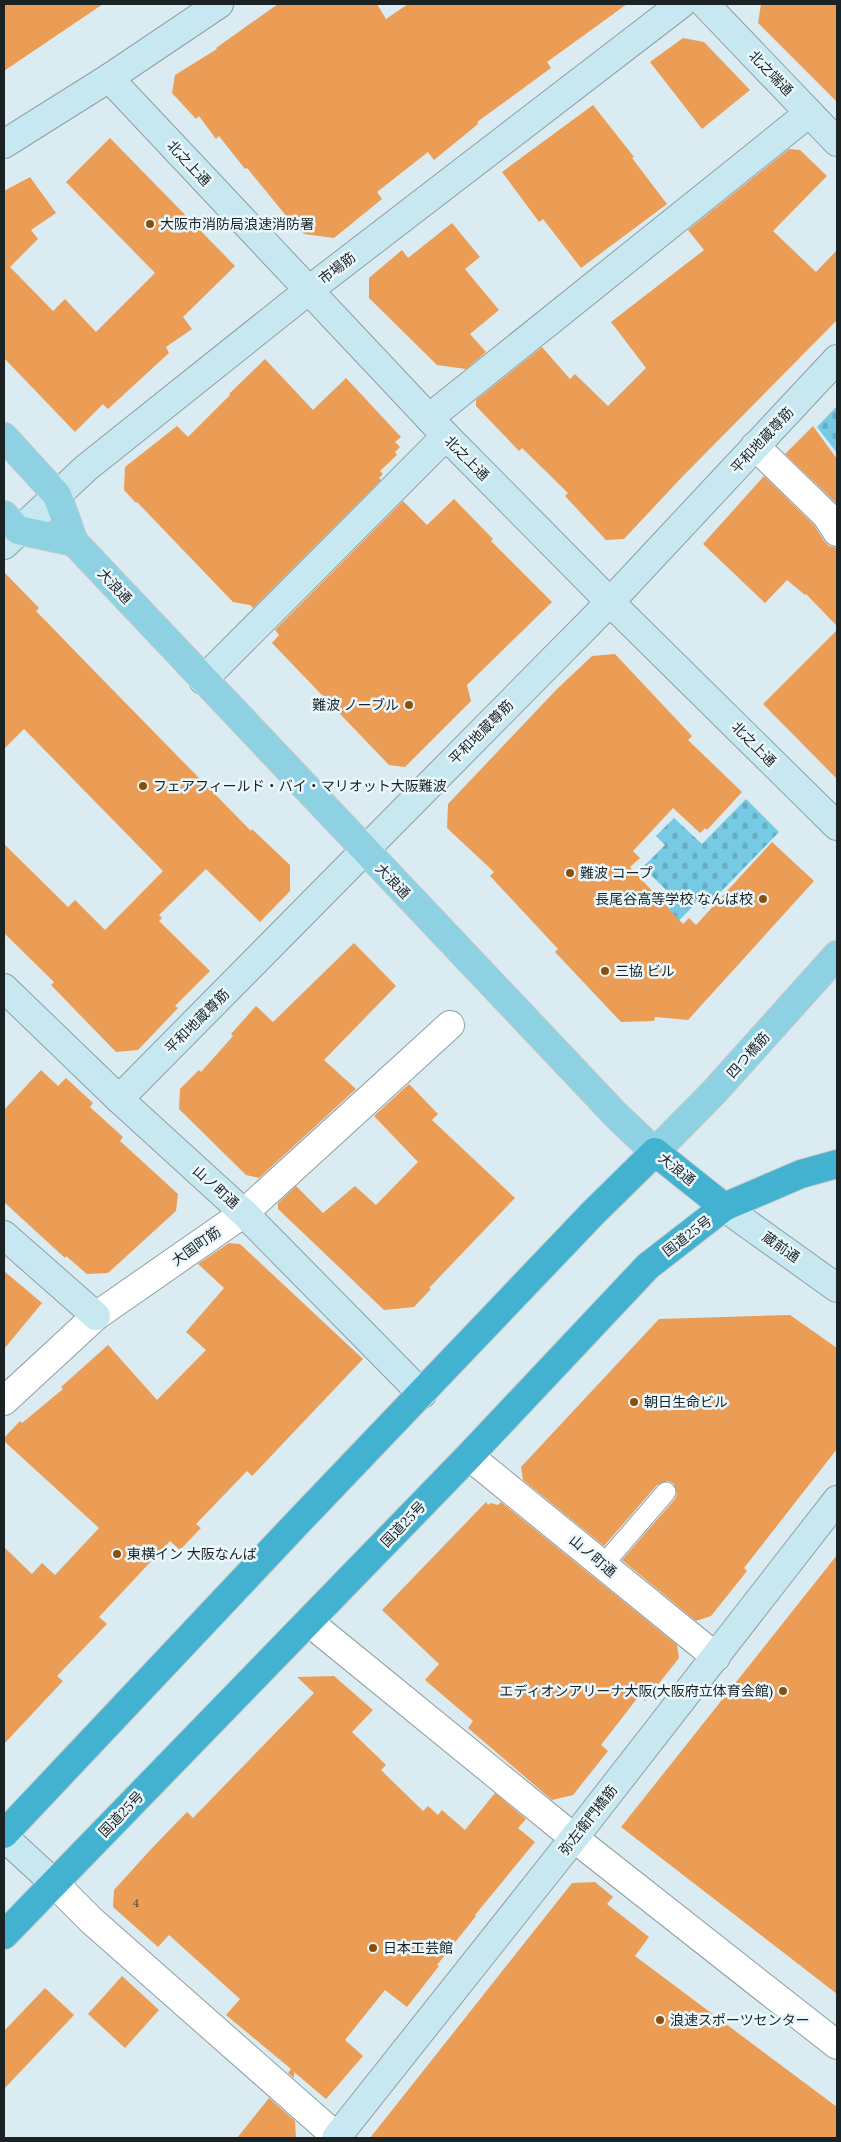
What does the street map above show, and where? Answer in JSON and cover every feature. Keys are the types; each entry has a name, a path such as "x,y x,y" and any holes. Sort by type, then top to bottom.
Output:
{"highway":[{"name":"大浪通","path":"656,1152 724,1207"},
{"path":"4,1835 594,1213 656,1152"},
{"name":"国道25号","path":"4,1936 469,1456 648,1266 724,1207 801,1174 837,1164"}],"main road":[{"name":"大浪通","path":"4,437 57,495 74,542 615,1114 656,1152"},
{"path":"8,530 74,542"},
{"name":"四つ橋筋","path":"656,1152 716,1091 837,954"}],"street":[{"path":"4,144 109,78 219,4"},
{"name":"市場筋","path":"8,530 57,495 93,462 309,290 680,4"},
{"name":"北之端通","path":"705,4 837,142"},
{"name":"北之上通","path":"109,78 437,427 610,602 837,826"},
{"path":"203,680 437,427 809,113"},
{"name":"平和地蔵尊筋","path":"120,1099 610,602 837,359"},
{"path":"755,446 826,515 837,532"},
{"name":"山ノ町通","path":"4,988 120,1099 244,1213 422,1394"},
{"name":"大国町筋","path":"4,1401 96,1316 244,1213 450,1025"},
{"name":"蔵前通","path":"724,1207 837,1288"},
{"path":"4,1235 96,1316"},
{"name":"山ノ町通","path":"469,1456 716,1657"},
{"name":"弥左衛門橋筋","path":"337,2138 716,1657 837,1500"},
{"path":"309,1622 574,1838 837,2045"},
{"path":"4,1835 92,1921 337,2138"}],"lane":[{"path":"603,1565 666,1492"}],"green space":[{"path":"837,406 837,453 817,427"},
{"path":"746,799 779,832 704,909 697,902 673,927 659,913 674,898 643,867 665,845 656,836 674,818 702,844"}],"building":[{"path":"4,4 103,4 4,71"},
{"path":"278,4 377,4 386,19 408,4 627,4 547,62 551,68 477,122 478,124 434,160 428,152 377,192 382,199 334,238 304,234 293,221 292,223 247,168 245,169 219,136 216,139 199,116 196,119 172,93 175,75 217,49"},
{"path":"761,4 837,4 837,102 758,23"},
{"path":"683,38 704,42 750,90 702,129 650,62"},
{"path":"593,105 634,157 632,158 667,204 581,268 543,219 539,222 502,172"},
{"path":"110,138 235,266 183,317 192,329 166,347 169,353 108,409 103,404 75,432 4,358 4,191 30,177 56,213 31,230 38,239 10,267 53,311 65,299 96,332 155,273 66,182"},
{"path":"789,149 800,150 827,176 773,231 816,272 837,250 837,320 682,477 624,539 606,540 565,496 568,493 522,448 519,451 476,406 476,400 542,347 570,379 575,374 608,406 646,368 611,322 704,250 688,230"},
{"path":"452,223 480,257 465,269 499,310 470,334 486,352 466,369 437,365 369,298 369,278 402,250 408,258"},
{"path":"265,359 313,410 346,378 401,437 395,442 400,447 395,452 397,455 380,471 383,474 379,478 381,480 253,608 250,605 233,602 124,490 125,467 177,426 188,437"},
{"path":"813,426 837,459 837,504 785,454"},
{"path":"764,476 814,525 829,546 837,548 837,626 806,594 787,580 765,603 703,544"},
{"path":"454,499 493,539 491,541 552,602 467,685 471,701 405,767 389,765 272,643 279,635 275,630 403,501 427,525"},
{"path":"4,572 39,608 36,611 104,681 251,831 252,829 290,865 290,891 260,922 206,869 159,915 162,918 159,921 210,971 175,1006 178,1008 138,1050 116,1052 51,985 54,982 4,933 4,844 68,907 75,900 105,930 163,871 24,729 4,749"},
{"path":"837,630 837,779 763,704"},
{"path":"615,654 692,736 688,740 742,792 707,830 705,828 700,833 673,808 633,851 640,858 630,867 683,924 689,918 696,925 772,842 814,881 688,1020 655,1017 654,1021 621,1022 555,952 558,949 490,876 494,872 447,828 448,804 556,690 592,656"},
{"path":"354,943 396,986 324,1060 356,1089 259,1178 246,1175 179,1109 180,1089 199,1070 201,1072 233,1036 231,1034 256,1006 273,1022"},
{"path":"41,1070 58,1086 66,1078 93,1103 90,1107 123,1137 120,1141 178,1194 176,1211 108,1273 87,1274 66,1256 65,1258 4,1202 4,1110"},
{"path":"409,1084 438,1114 432,1120 515,1198 429,1288 431,1289 414,1307 384,1310 278,1209 278,1203 296,1186 323,1213 355,1186 376,1205 418,1162 374,1116"},
{"path":"229,1243 240,1244 363,1359 252,1476 247,1471 196,1524 201,1528 180,1550 170,1541 99,1617 107,1624 57,1676 63,1681 4,1744 4,1547 32,1574 42,1563 55,1575 99,1528 4,1441 4,1438 20,1421 22,1423 63,1389 61,1387 108,1345 157,1400 206,1350 186,1332 224,1288 198,1264"},
{"path":"4,1271 42,1303 4,1349"},
{"path":"790,1315 837,1348 837,1449 744,1568 747,1571 711,1616 696,1621 622,1560 675,1499 677,1494 674,1484 668,1481 657,1485 604,1546 523,1480 521,1467 659,1319"},
{"path":"486,1502 488,1505 491,1503 498,1505 501,1502 677,1645 679,1658 645,1701 639,1696 601,1745 608,1751 573,1795 552,1800 468,1728 473,1721 425,1680 439,1664 382,1610"},
{"name":"エディオンアリーナ大阪(大阪府立体育会館)","path":"837,1555 837,1994 621,1827"},
{"path":"334,1676 373,1710 352,1732 386,1765 381,1770 423,1811 428,1806 438,1815 442,1810 465,1830 495,1793 526,1819 518,1828 535,1842 475,1915 407,2007 385,1990 345,2040 363,2056 326,2099 294,2072 294,2078 288,2073 291,2069 226,2015 240,1999 169,1935 158,1947 113,1907 114,1890 153,1847 187,1812 193,1818 314,1693 297,1677"},
{"path":"595,1882 613,1897 607,1904 649,1937 635,1956 837,2107 837,2138 370,2138 572,1883"},
{"path":"122,1976 159,2010 125,2048 88,2014"},
{"path":"45,1988 74,2015 4,2089 4,2031"},
{"path":"269,2098 295,2121 296,2138 237,2138"}],"place":[{"name":"大阪市消防局浪速消防署","path":"150,224"},
{"name":"難波 ノーブル","path":"409,705"},
{"name":"フェアフィールド・バイ・マリオット大阪難波","path":"143,786"},
{"name":"難波 コープ","path":"570,873"},
{"name":"長尾谷高等学校 なんば校","path":"763,899"},
{"name":"三協 ビル","path":"605,971"},
{"name":"朝日生命ビル","path":"634,1402"},
{"name":"東横イン 大阪なんば","path":"117,1554"},
{"name":"エディオンアリーナ大阪(大阪府立体育会館)","path":"783,1691"},
{"name":"日本工芸館","path":"373,1948"},
{"name":"浪速スポーツセンター","path":"660,2020"}]}
